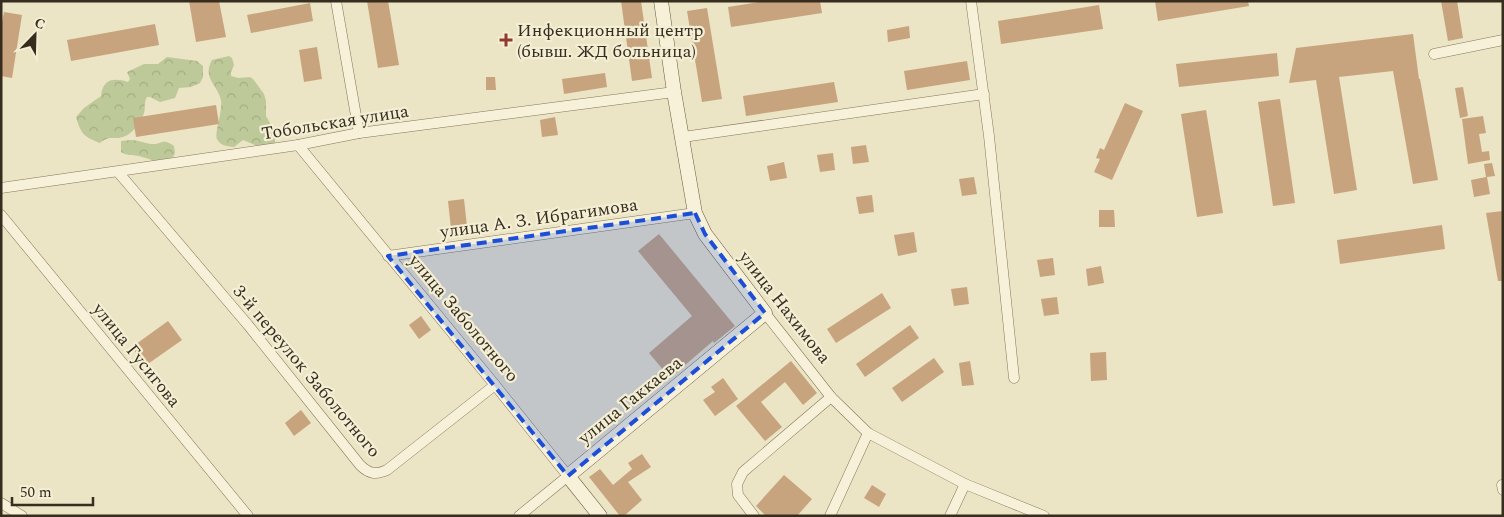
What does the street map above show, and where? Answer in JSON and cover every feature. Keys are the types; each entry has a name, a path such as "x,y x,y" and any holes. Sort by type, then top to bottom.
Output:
{"street":[{"path":"336,1 359,133"},
{"name":"улица Нахимова","path":"662,1 674,92 695,213 705,234 831,396 868,432 965,484 1044,516"},
{"path":"971,1 984,94 1014,378"},
{"path":"1434,54 1503,40"},
{"name":"Тобольская улица","path":"1,188 298,145 359,133 674,92"},
{"path":"682,137 984,94"},
{"name":"улица Заболотного","path":"298,145 600,516"},
{"name":"3-й переулок Заболотного","path":"118,172 248,325 360,465 372,474 380,474 387,470 495,385"},
{"name":"улица А. З. Ибрагимова","path":"388,256 695,213"},
{"name":"улица Гусигова","path":"1,215 248,516"},
{"name":"улица Гаккаева","path":"519,516 765,313"},
{"path":"754,516 738,495 737,484 743,472 831,396"},
{"path":"830,516 868,432"},
{"path":"950,516 965,484"},
{"path":"1,503 22,516"}],"highlighted area":[{"path":"695,213 705,234 765,313 568,476 388,256"}],"green space":[{"path":"229,56 232,58 234,65 231,76 238,78 250,77 264,94 266,116 275,132 275,144 267,150 243,140 234,147 226,146 217,139 221,100 209,76 209,66 212,60"},
{"path":"167,57 197,61 203,66 203,77 200,83 191,87 179,88 175,98 160,102 147,97 141,120 127,135 120,138 106,139 100,143 84,134 76,117 84,108 101,96 102,90 107,83 114,80 128,82 130,79 127,72 144,64 158,64"},
{"path":"131,140 151,144 167,142 174,146 175,153 173,157 158,163 121,152 121,141"}],"building":[{"path":"189,1 219,1 226,37 196,42"},
{"path":"367,1 388,1 399,65 378,68"},
{"path":"621,1 641,1 652,78 632,81"},
{"path":"765,1 820,1 822,13 731,27 728,7"},
{"path":"1155,1 1248,1 1249,6 1158,21"},
{"path":"1441,1 1457,1 1463,38 1448,41"},
{"path":"310,3 313,21 251,33 247,15"},
{"path":"1099,5 1103,29 1001,44 998,21"},
{"path":"707,8 722,99 702,102 687,11"},
{"path":"4,12 22,15 12,78 1,76 1,28"},
{"path":"155,24 159,45 71,61 67,40"},
{"path":"909,26 910,38 888,42 887,30"},
{"path":"1413,34 1419,79 1438,180 1413,184 1393,71 1339,77 1357,190 1334,194 1316,80 1289,83 1296,48"},
{"path":"317,47 322,79 304,82 299,50"},
{"path":"1277,53 1279,76 1179,87 1176,64"},
{"path":"967,61 970,80 907,90 904,71"},
{"path":"605,73 607,87 564,94 562,79"},
{"path":"486,77 495,77 496,90 486,90"},
{"path":"834,82 838,102 746,116 743,96"},
{"path":"1463,87 1468,116 1460,118 1455,88"},
{"path":"1280,99 1295,203 1273,206 1258,102"},
{"path":"1125,103 1143,111 1112,180 1094,172 1100,159 1096,158 1100,148 1104,150"},
{"path":"216,105 219,124 136,137 133,118"},
{"path":"1206,110 1223,213 1197,217 1181,114"},
{"path":"1483,116 1486,133 1479,134 1482,152 1489,151 1490,160 1468,164 1462,119"},
{"path":"555,117 558,135 542,137 540,120"},
{"path":"866,145 869,162 853,164 851,147"},
{"path":"833,153 835,170 820,172 817,155"},
{"path":"784,162 787,178 770,181 767,166"},
{"path":"1492,163 1495,176 1487,177 1490,194 1474,197 1471,180 1486,177 1484,164"},
{"path":"974,177 977,194 962,196 959,179"},
{"path":"872,195 874,212 859,214 856,197"},
{"path":"464,199 468,236 452,238 448,201"},
{"path":"1099,210 1114,210 1115,227 1099,227"},
{"path":"1503,211 1503,281 1498,281 1486,213"},
{"path":"1442,225 1445,249 1340,264 1337,240"},
{"path":"914,232 917,252 898,256 894,235"},
{"path":"659,234 735,326 714,343 713,341 670,378 649,353 692,316 638,251"},
{"path":"1053,258 1055,275 1040,277 1037,260"},
{"path":"1101,266 1104,283 1088,286 1086,269"},
{"path":"967,287 969,304 954,306 951,289"},
{"path":"882,293 891,308 836,343 827,329"},
{"path":"1057,297 1059,314 1044,316 1041,299"},
{"path":"421,316 431,330 419,339 409,325"},
{"path":"168,321 182,340 145,366 132,347"},
{"path":"910,325 919,338 865,377 856,364"},
{"path":"1106,352 1107,380 1091,381 1090,353"},
{"path":"934,358 944,372 902,402 892,388"},
{"path":"791,361 817,393 803,405 785,382 761,402 782,427 765,441 736,406"},
{"path":"970,361 974,385 962,386 959,363"},
{"path":"723,378 738,399 715,416 703,400 715,392 711,387"},
{"path":"301,410 311,423 294,436 285,423"},
{"path":"642,454 651,467 628,482 642,500 624,516 620,516 589,477 600,469 613,485 632,469 628,463"},
{"path":"784,475 812,499 797,516 766,516 756,506"},
{"path":"872,485 886,494 879,507 864,498"}],"place":[{"name":"Инфекционный центр (бывш. ЖД больница)","path":"506,40"}]}
